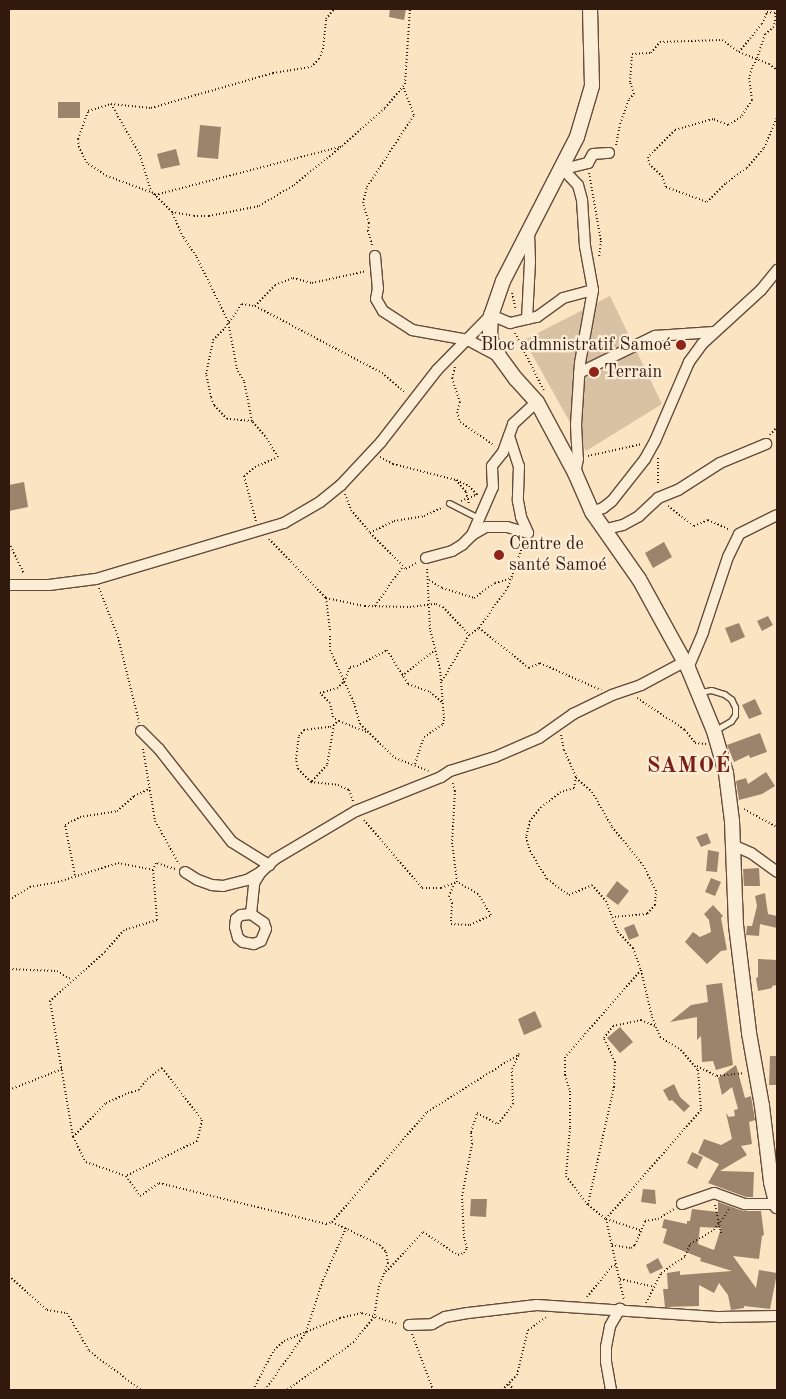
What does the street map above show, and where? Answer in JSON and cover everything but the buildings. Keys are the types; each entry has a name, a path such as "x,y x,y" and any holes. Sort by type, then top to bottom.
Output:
{"main road":[{"path":"590,9 592,86 577,137 563,168 503,281 491,315 492,344 516,379 541,398 592,512 633,569 686,665 714,731 726,774 734,846 733,885 736,925 754,1072 761,1099 771,1182 777,1205"}],"street":[{"path":"563,168 588,163 593,154 609,152"},
{"path":"563,168 578,185 582,200 585,246 593,290 579,373 576,425 578,459 575,473"},
{"path":"524,320 530,262 529,231"},
{"path":"375,256 377,270 376,299 383,311 412,330 468,340 499,356"},
{"path":"592,512 603,508 622,490 657,437 689,362 714,332 761,290 777,270"},
{"path":"9,585 49,585 96,580 284,523 306,511 341,485 371,452 437,370 491,315 510,324 537,317 563,298 593,290"},
{"path":"579,373 655,336 714,332"},
{"path":"472,535 475,516 485,504 493,487 492,466 503,452 513,424 541,398"},
{"path":"509,436 519,466 518,501 521,518 528,533"},
{"path":"606,530 623,525 639,516 658,498 678,490 720,462 766,444"},
{"path":"184,872 198,880 223,886 247,880 356,811 441,777 450,771 495,757 539,738 573,714 612,695 686,665 703,632 728,557 739,534 777,515"},
{"path":"426,558 452,551 462,545 472,535 486,527 507,527 528,533"},
{"path":"141,730 232,842 265,868"},
{"path":"734,846 751,853 777,872"},
{"path":"251,914 254,883 265,868"},
{"path":"682,1204 714,1193 754,1205 777,1205"},
{"path":"409,1326 432,1324 445,1317 468,1313 537,1305 556,1308 623,1309 720,1317 777,1316"},
{"path":"611,1390 606,1362 606,1347 610,1326 623,1309"}],"lane":[{"path":"449,503 475,516"},
{"path":"699,692 711,690 724,694 731,699 735,707 731,721 714,731"}],"path":[{"path":"334,9 326,19 323,49 319,59 311,67 273,73 151,108 112,104 88,111 81,126 79,147 88,163 95,169 151,192 172,212 183,237 196,256 228,321 237,369 244,381 252,421 274,448 278,458 255,467 244,476 259,531 326,598 375,606 429,605 443,607 469,635"},
{"path":"375,256 368,232 369,224 362,203 367,187 414,115 404,86 410,9"},
{"path":"739,52 762,24 767,12 776,13 774,28 765,34 749,78 752,100 741,117 728,125 712,119 675,130 648,158 649,164 662,176 666,187 707,202 753,161 764,148 777,118"},
{"path":"609,152 617,144 620,124 630,98 634,94 630,82 632,54 651,53 660,42 689,39 722,40 739,52 777,70"},
{"path":"172,212 194,216 209,216 259,206 294,185 342,146 385,108 404,86"},
{"path":"112,104 140,155 151,192"},
{"path":"155,195 342,146"},
{"path":"588,163 601,241 598,261"},
{"path":"256,306 274,286 293,278 312,283 377,270"},
{"path":"512,292 512,301 524,320 515,333 541,398"},
{"path":"252,421 227,419 220,412 210,397 206,374 212,340 225,328 228,321 242,304 256,306 382,373 414,400"},
{"path":"458,350 452,378 460,402 457,412 460,422 503,452"},
{"path":"578,459 657,437 658,498 694,526 708,520 739,534"},
{"path":"371,452 394,464 456,480 469,486 485,504"},
{"path":"456,480 466,492 475,516"},
{"path":"341,485 351,510 370,533 406,569 426,558 430,629 442,682 443,724 424,737 415,764"},
{"path":"370,533 394,521 424,516 449,503 468,499 493,487"},
{"path":"442,682 469,635 479,628 508,588 528,533"},
{"path":"9,543 29,585"},
{"path":"375,606 403,566"},
{"path":"428,579 442,588 474,598 495,583 512,578"},
{"path":"326,598 330,629 330,650 354,703 360,724 395,758 415,764 441,777"},
{"path":"479,628 529,668 540,663 612,695"},
{"path":"368,733 333,717 330,703 320,693 337,688 344,682 350,667 357,666 387,650 408,684 430,692 443,703"},
{"path":"402,676 435,650"},
{"path":"628,690 685,730 695,743 718,745"},
{"path":"339,721 330,727 304,730 300,736 296,759 298,769 311,782 338,785 349,790 356,811 422,888 441,888 456,882"},
{"path":"311,782 327,765 334,725"},
{"path":"560,725 564,750 576,778 592,792 612,828 643,865 656,890 655,905 648,914 613,917"},
{"path":"450,771 455,791 452,844 456,882 449,896 452,903 450,924 470,925 491,915 478,894 456,882"},
{"path":"576,778 574,788 561,792 541,807 530,821 526,837 530,851 547,879 569,895 592,885 606,901 618,932 633,948 641,970 655,1026 660,1037 681,1050 698,1070 700,1110 606,1219"},
{"path":"75,876 65,825 80,817 117,811 134,796 149,789"},
{"path":"729,802 777,827"},
{"path":"9,900 30,887 118,863 153,870"},
{"path":"184,872 156,863 153,870 157,920 124,930 105,952 50,1001 73,1137 86,1162 126,1176 140,1196 159,1182 326,1224 332,1222 426,1112 519,1054 512,1069 512,1104 498,1124 477,1113 470,1132 472,1144 462,1196 464,1238 467,1248 464,1253 458,1256 423,1232 385,1273"},
{"path":"9,969 57,971 72,980"},
{"path":"641,970 565,1057 570,1109 566,1176 588,1205 606,1219 642,1231"},
{"path":"588,1205 614,1088 615,1062 604,1038 614,1026 641,1020 655,1026"},
{"path":"694,1066 717,1076 754,1072"},
{"path":"73,1137 106,1104 128,1092 139,1090 147,1079 162,1068 202,1120 197,1141 126,1176"},
{"path":"9,1090 62,1069"},
{"path":"714,1193 721,1234"},
{"path":"642,1311 661,1273 686,1256 690,1244 714,1230 736,1200"},
{"path":"612,1245 631,1248 636,1245 645,1221 658,1218 682,1204"},
{"path":"606,1219 620,1279 623,1309"},
{"path":"287,1390 354,1342 374,1317 379,1286 388,1263 386,1252 380,1245 332,1222"},
{"path":"265,1390 306,1332 323,1280 346,1228"},
{"path":"577,1308 594,1290 611,1267 617,1265"},
{"path":"9,1276 47,1310 67,1313 89,1351 141,1390"},
{"path":"620,1279 654,1287"},
{"path":"502,1390 517,1376 528,1330 547,1318 556,1308"},
{"path":"253,1390 274,1350 284,1341 340,1318 362,1313 391,1324 409,1326 433,1390"},
{"path":"508,1384 514,1390"}],"shaded area":[{"name":"Terrain","path":"610,296 662,404 586,451 524,340"}],"place":[{"name":"Bloc admnistratif Samoé","path":"681,345"},
{"name":"Terrain","path":"594,372"},
{"name":"Centre de santé Samoé","path":"499,555"}],"district":[{"name":"SAMOÉ","path":"689,767"}]}
